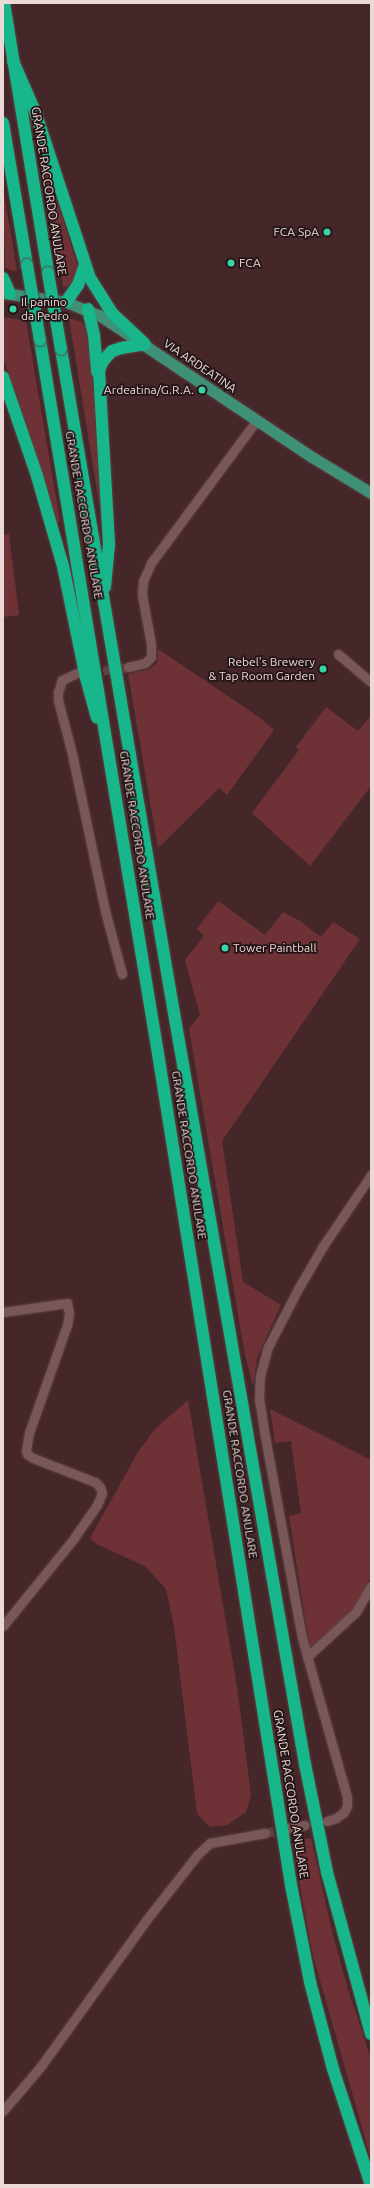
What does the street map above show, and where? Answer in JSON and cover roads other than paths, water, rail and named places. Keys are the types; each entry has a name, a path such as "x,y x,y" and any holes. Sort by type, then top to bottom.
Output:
{"highway":[{"name":"GRANDE RACCORDO ANULARE","path":"4,3 103,599 305,1764 329,1879 371,2034"},
{"path":"13,60 23,80 36,114 90,278 105,303 120,322 145,344"},
{"name":"GRANDE RACCORDO ANULARE","path":"3,123 108,747 291,1885 310,1982 333,2069 371,2185"},
{"path":"66,302 78,285 85,265"},
{"path":"3,278 6,293"},
{"path":"88,309 94,335 99,385 109,544 103,599"},
{"path":"99,385 100,366 108,354 121,348 145,344"},
{"path":"3,376 37,476 61,558 72,604 88,689 108,747"}],"main road":[{"name":"VIA ARDEATINA","path":"6,293 66,302 88,309 110,321 312,457 371,493"}],"street":[{"path":"128,667 145,664 151,657 151,644 142,595 143,581 150,563 257,420"},
{"path":"338,654 371,682"},
{"path":"77,673 62,680 58,692 58,700 72,754 105,911 122,974"},
{"path":"327,1821 342,1815 346,1810 347,1802 307,1657 264,1430 259,1400 260,1376 268,1347 298,1289 327,1241 371,1175"},
{"path":"3,1312 67,1303 69,1316 67,1326 29,1433 26,1450 27,1454 33,1458 95,1482 100,1487 102,1493 97,1505 71,1542 3,1626"},
{"path":"307,1657 356,1612 371,1586"},
{"path":"286,1829 305,1825"},
{"path":"3,2111 41,2066 142,1926 197,1856 210,1843 264,1833"}],"tunnel":[{"path":"90,672 128,667"},
{"path":"265,1833 286,1829"}],"place":[{"name":"FCA SpA","path":"327,232"},
{"name":"FCA","path":"231,263"},
{"name":"Il panino da Pedro","path":"13,309"},
{"name":"Ardeatina/G.R.A.","path":"202,390"},
{"name":"Rebel's Brewery & Tap Room Garden","path":"323,669"},
{"name":"Tower Paintball","path":"225,948"}]}
